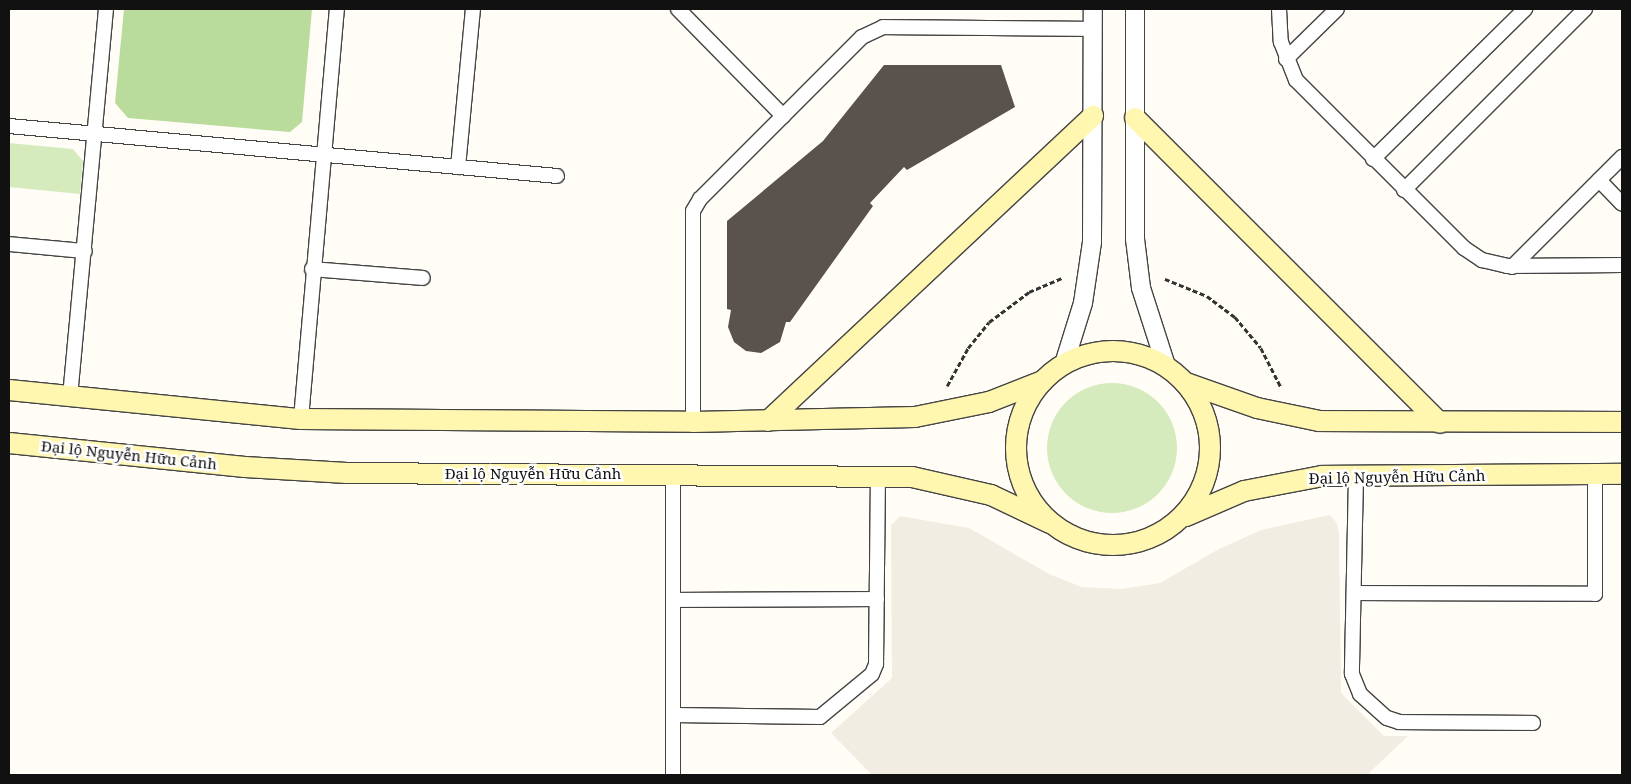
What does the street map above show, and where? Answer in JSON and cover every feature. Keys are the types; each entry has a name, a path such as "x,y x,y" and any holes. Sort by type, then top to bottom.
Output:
{"main road":[{"path":"768,420 1093,116"},
{"path":"1135,118 1440,423"},
{"path":"9,390 301,419 693,422 939,414 989,402 1043,381 1064,364 1089,354 1115,350 1142,355 1166,366 1186,383 1207,421 1210,456 1200,490 1179,519"},
{"path":"1043,381 1024,410 1016,454 1024,488 1050,523"},
{"path":"1186,383 1257,408 1299,418 1343,423 1622,422"},
{"name":"Đại lộ Nguyễn Hữu Cảnh","path":"9,443 245,467 347,473 878,475 912,477 968,488 1016,505 1081,540 1115,546 1150,538 1179,519 1262,486 1322,476 1622,474"}],"street":[{"path":"70,397 106,9"},
{"path":"301,419 312,269 337,9"},
{"path":"458,167 473,9"},
{"path":"678,9 783,116"},
{"path":"1064,364 1083,303 1092,242 1093,9"},
{"path":"1135,9 1137,261 1149,317 1166,366"},
{"path":"1279,9 1286,59 1304,90 1464,248 1482,260 1512,267 1622,265"},
{"path":"1286,59 1337,9"},
{"path":"1373,160 1525,9"},
{"path":"1404,190 1586,9"},
{"path":"693,422 693,211 783,116 862,37 878,28 1093,29"},
{"path":"9,126 557,176"},
{"path":"1512,267 1622,157"},
{"path":"1599,180 1622,204"},
{"path":"9,244 85,251"},
{"path":"312,269 423,278"},
{"path":"672,474 673,775"},
{"path":"673,715 825,716 876,669 878,475"},
{"path":"1354,593 1595,594 1595,475"},
{"path":"1356,476 1355,686 1387,718 1399,722 1533,723"},
{"path":"673,600 877,599"}],"path":[{"path":"948,386 968,348 989,322 1029,292 1062,278"},
{"path":"1165,279 1207,296 1235,317 1261,348 1281,387"}],"green space":[{"path":"124,9 312,9 302,122 290,132 128,118 115,103"},
{"path":"9,143 73,149 83,161 80,194 9,187"},
{"path":"1112,383 1137,388 1158,402 1172,423 1177,448 1172,473 1158,494 1137,508 1112,513 1087,508 1066,494 1052,473 1047,448 1052,423 1066,402 1087,388"}],"shaded area":[{"path":"1330,515 1337,523 1339,535 1341,693 1384,736 1408,736 1367,775 872,775 831,733 892,678 891,525 900,516 969,528 1051,575 1082,587 1121,589 1160,583 1219,549 1261,530"}],"building":[{"path":"884,65 1001,65 1015,107 907,170 904,167 870,203 873,206 790,322 786,322 780,342 761,353 746,351 734,342 728,327 731,310 727,309 727,221 823,141"}]}
